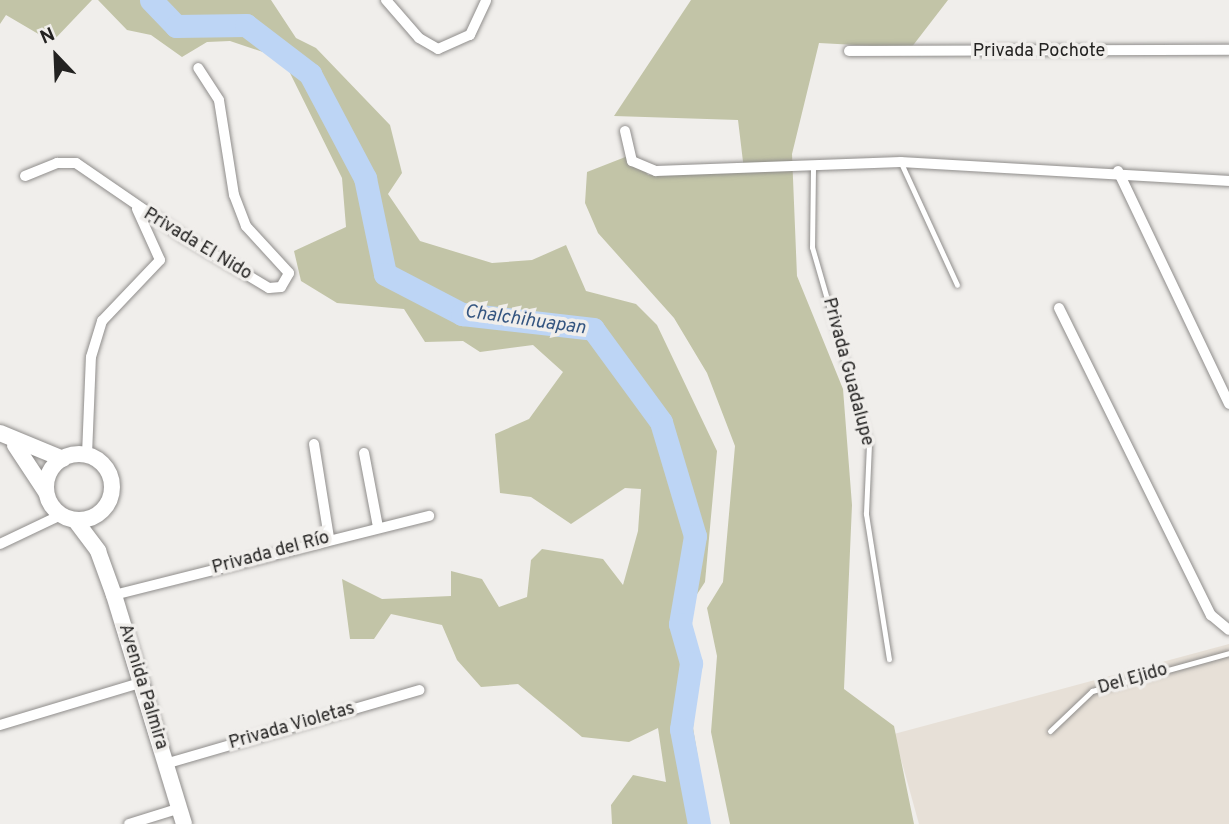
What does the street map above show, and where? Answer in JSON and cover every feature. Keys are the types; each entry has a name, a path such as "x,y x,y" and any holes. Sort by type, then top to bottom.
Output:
{"main road":[{"path":"6,437 63,458 87,455 110,474 111,497 102,510 68,517 6,437"},
{"path":"46,492 49,473 63,458"},
{"name":"Avenida Palmira","path":"98,551 102,510"},
{"name":"Avenida Palmira","path":"68,517 98,551 114,594 182,816"}],"street":[{"path":"386,0 419,38 438,49 470,35 486,0"},
{"name":"Privada Pochote","path":"849,51 1229,50"},
{"name":"Privada El Nido","path":"137,209 269,288 286,282 282,262 246,226 234,195 219,100 198,68"},
{"path":"625,131 640,169 813,168 901,162 1118,171 1229,181"},
{"path":"25,176 76,163 137,209"},
{"path":"1118,171 1229,404"},
{"name":"Privada El Nido","path":"87,455 91,357 102,321 160,260 137,209"},
{"path":"1059,308 1211,615 1229,630"},
{"path":"314,444 329,538"},
{"path":"364,453 378,527"},
{"name":"Privada del Río","path":"114,594 329,538 429,516"},
{"path":"0,544 68,517"},
{"path":"0,725 140,683"},
{"name":"Privada Violetas","path":"165,764 419,690"},
{"path":"129,824 182,816"}],"lane":[{"path":"901,162 957,285"},
{"name":"Privada Guadalupe","path":"813,168 812,247 869,444 866,514 889,659"},
{"name":"Del Ejido","path":"1051,731 1093,691 1229,653"}],"shaded area":[{"path":"1229,644 1229,824 919,824 894,734"}],"green space":[{"path":"0,0 92,0 52,42 6,15 0,24"},
{"path":"98,0 271,0 296,38 316,48 390,125 402,173 388,194 420,241 492,263 532,260 566,245 586,291 636,304 657,325 717,451 705,582 686,611 700,662 693,728 709,824 612,824 611,805 633,775 666,782 658,728 629,742 582,737 518,684 481,687 457,660 442,625 391,614 374,639 350,639 342,579 382,599 451,596 451,571 482,579 499,607 527,597 531,560 542,549 603,559 623,585 638,531 641,489 625,488 571,524 531,497 500,493 495,434 529,419 563,372 533,345 480,352 463,341 425,342 404,309 337,303 301,281 294,251 346,227 342,178 289,71 269,54 230,41 207,42 182,57 151,35 127,30"},
{"path":"691,0 948,0 911,48 819,43 792,154 797,276 843,389 852,505 844,689 894,726 914,824 730,824 711,732 717,656 707,608 723,582 735,446 707,373 674,318 598,233 585,203 587,172 633,154 648,175 744,170 738,120 614,116"}],"waterway":[{"name":"Chalchihuapan","path":"151,0 176,26 246,25 310,74 365,178 385,274 462,314 593,329 661,422 695,536 680,624 691,663 681,729 699,824"}]}
